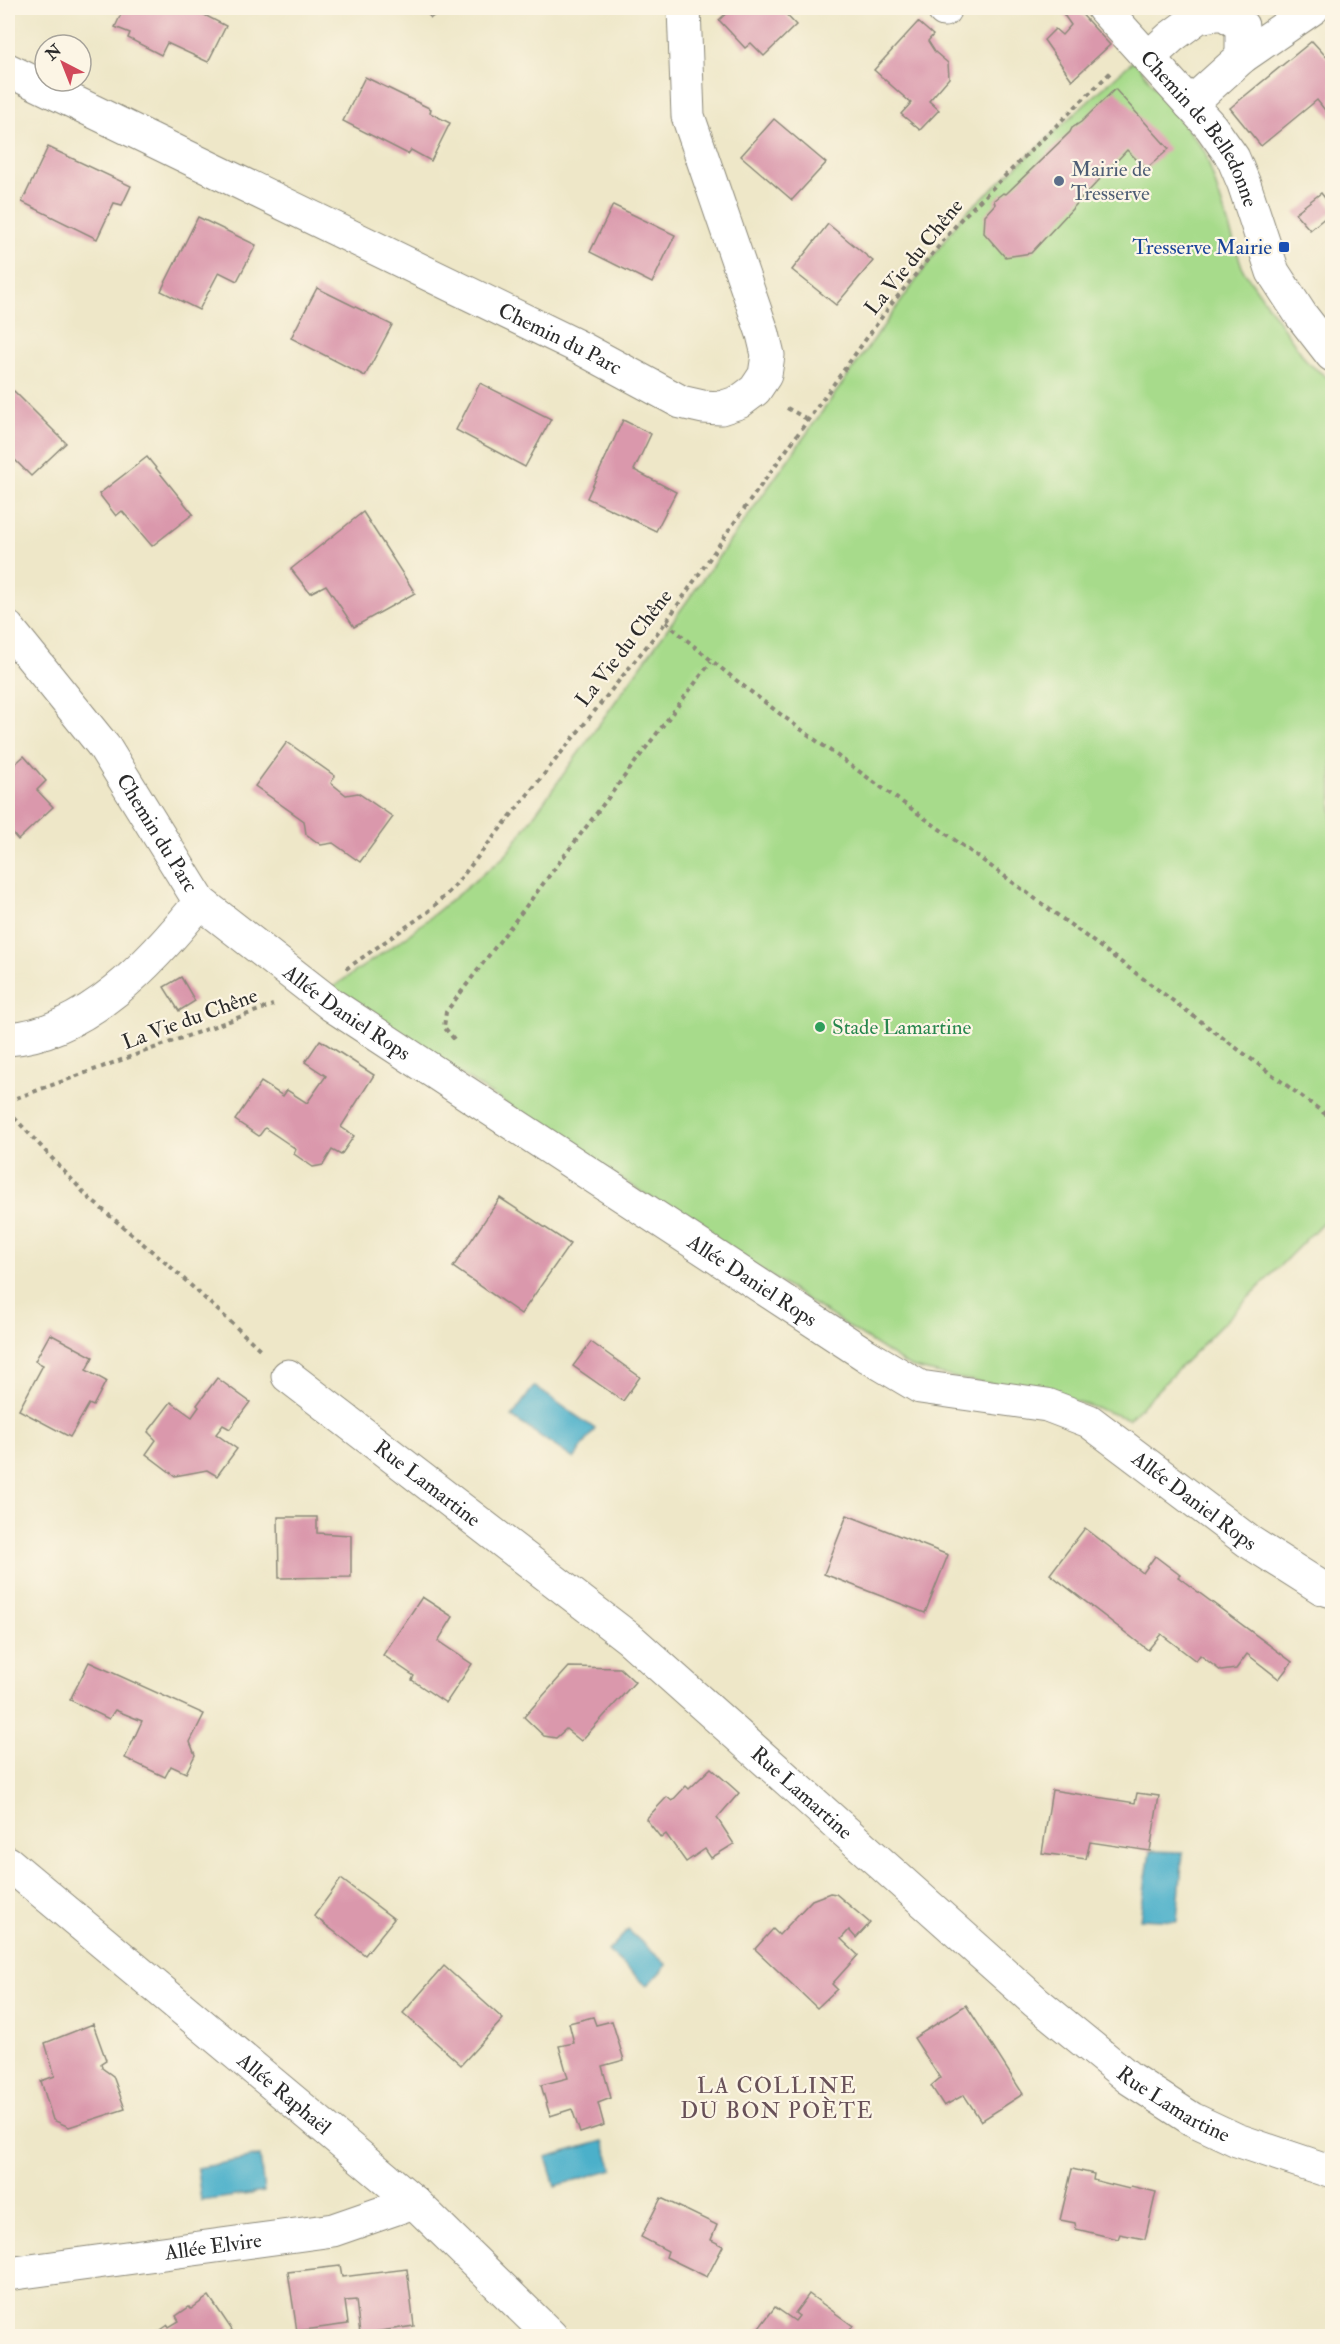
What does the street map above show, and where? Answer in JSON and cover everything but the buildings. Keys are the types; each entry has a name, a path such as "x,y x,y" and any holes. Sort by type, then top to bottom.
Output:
{"street":[{"name":"Chemin du Parc","path":"8,70 581,348 681,402 721,408 739,402 755,390 765,375 768,355 763,334 688,116 684,8"},
{"name":"Chemin de Belledonne","path":"1103,8 1211,127 1233,158 1244,184 1272,272 1332,355"},
{"path":"1190,104 1242,57 1313,8"},
{"path":"1143,51 1170,37 1198,17 1223,13 1242,26 1242,57"},
{"name":"Chemin du Parc","path":"8,628 105,748 200,902 178,930 136,972 85,1014 51,1030 8,1039"},
{"name":"Allée Daniel Rops","path":"200,902 351,1018 866,1355 920,1387 1047,1405 1089,1421 1248,1541 1322,1588 1332,1591"},
{"name":"Rue Lamartine","path":"288,1376 630,1639 1036,2002 1129,2078 1192,2119 1237,2140 1332,2172"},
{"name":"Allée Raphaël","path":"8,1863 414,2202 551,2337"},
{"name":"Allée Elvire","path":"8,2274 333,2230 414,2202"}],"path":[{"name":"La Vie du Chêne","path":"8,1101 315,990 429,911 452,889 666,622 734,523 890,307 961,219 1143,51"},
{"path":"666,622 711,662 851,767 971,852 1332,1119"},
{"path":"455,1040 444,1027 446,1012 711,662"},
{"path":"8,1111 90,1199 173,1269 288,1376"}],"green space":[{"path":"1134,60 1205,152 1243,270 1308,363 1332,381 1332,1213 1129,1419 1050,1393 961,1379 910,1367 330,989 406,937 505,856 962,216"}],"water":[{"path":"534,1386 595,1429 574,1459 512,1417"},
{"path":"1150,1851 1183,1852 1177,1921 1140,1919"},
{"path":"628,1930 667,1965 647,1986 608,1951"},
{"path":"603,2141 613,2169 555,2186 546,2157"},
{"path":"260,2156 264,2192 201,2201 197,2168"}],"place":[{"name":"Mairie de Tresserve","path":"1059,181"},
{"name":"Tresserve Mairie","path":"1284,247"},
{"name":"Stade Lamartine","path":"820,1027"}],"district":[{"name":"LA COLLINE DU BON POÈTE","path":"777,2098"}]}
